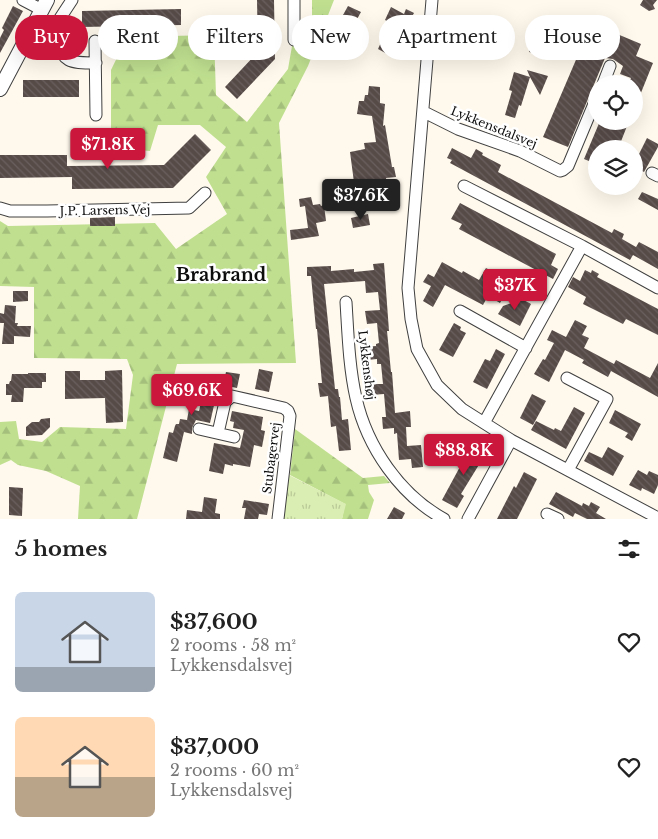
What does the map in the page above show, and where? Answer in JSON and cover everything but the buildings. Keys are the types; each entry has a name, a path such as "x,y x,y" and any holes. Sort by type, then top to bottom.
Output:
{"street":[{"path":"23,0 45,5"},
{"path":"61,15 72,0"},
{"path":"294,0 294,15"},
{"path":"432,0 408,288 411,319 417,349 437,386 462,409 510,440 657,516"},
{"path":"95,41 96,115"},
{"path":"0,89 16,60"},
{"path":"68,60 71,62 96,62"},
{"path":"606,75 610,66"},
{"name":"Lykkensdalsvej","path":"424,112 458,129 520,151 560,171 568,166 588,118"},
{"path":"464,186 582,246 658,288"},
{"name":"J.P. Larsens Vej","path":"0,208 10,211 189,208 205,193"},
{"path":"484,424 582,246"},
{"name":"Lykkenshøj","path":"346,302 352,375 361,418 367,432 382,461 395,477 408,491 444,519"},
{"path":"460,311 526,348"},
{"path":"567,378 607,399 568,470"},
{"name":"Stubagervej","path":"218,433 226,402 232,396 284,408 288,411 290,416 278,519"},
{"path":"199,429 234,437"},
{"path":"468,519 510,440"}],"green space":[{"path":"312,0 334,0 328,15 312,15"},
{"path":"178,36 188,36 188,60 215,60 216,95 247,122 288,69 292,46 292,60 310,60 279,123 296,363 177,364 137,519 78,519 80,486 46,471 18,465 11,460 0,465 0,422 16,421 19,439 42,442 60,427 126,429 133,375 127,359 34,358 34,287 0,286 0,221 8,226 155,223 176,249 227,214 206,177 226,147 200,125 158,125 150,151 111,148 111,70 116,60 178,60"},
{"path":"295,429 363,478 384,476 390,483 368,485 369,492 374,500 368,519 342,519 345,504 290,475"},
{"path":"287,474 346,504 342,519 282,519"}],"district":[{"name":"Brabrand","path":"221,275"}]}
